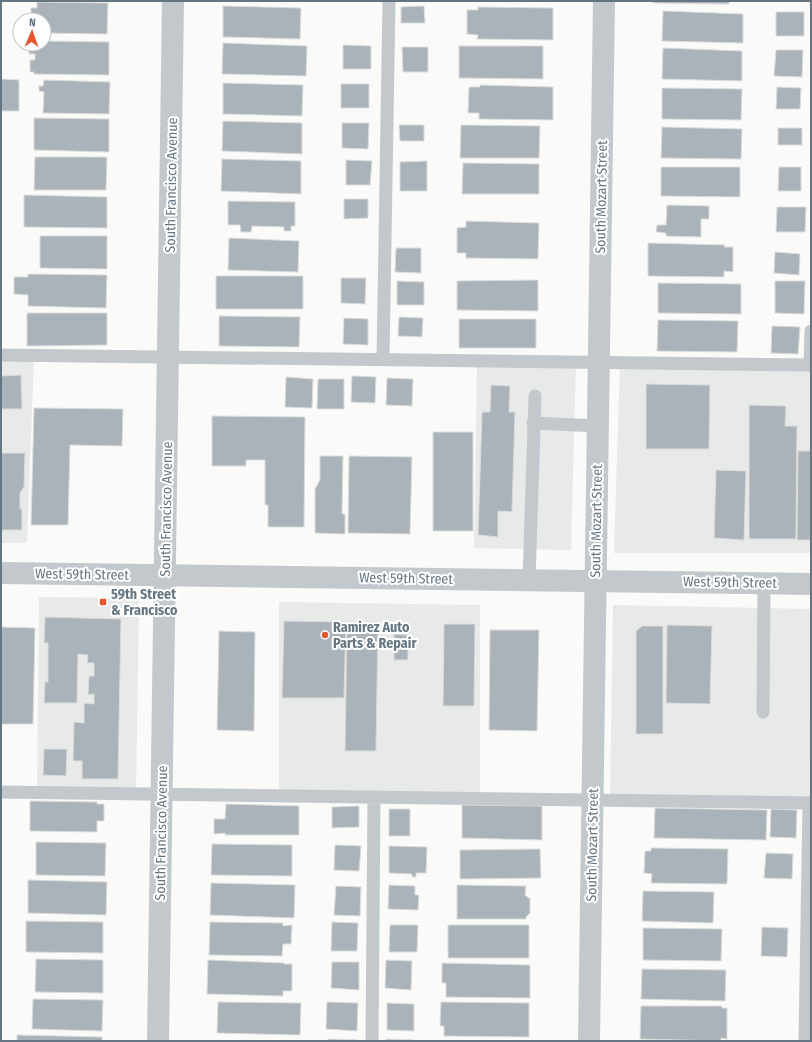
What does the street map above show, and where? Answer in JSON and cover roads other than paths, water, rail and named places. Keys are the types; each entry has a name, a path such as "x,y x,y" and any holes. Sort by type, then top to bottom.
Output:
{"street":[{"name":"South Francisco Avenue","path":"158,1041 173,1"},
{"name":"South Mozart Street","path":"589,1041 604,1"},
{"name":"West 59th Street","path":"1,572 811,584"}],"lane":[{"path":"383,360 389,1"},
{"path":"1,355 811,365 811,331"},
{"path":"529,580 535,396"},
{"path":"534,423 598,426"},
{"path":"764,583 764,712"},
{"path":"1,792 810,803 805,1041"},
{"path":"372,1041 374,797"}],"place":[{"name":"59th Street & Francisco","path":"103,602"},
{"name":"Ramirez Auto Parts & Repair","path":"325,635"}]}
